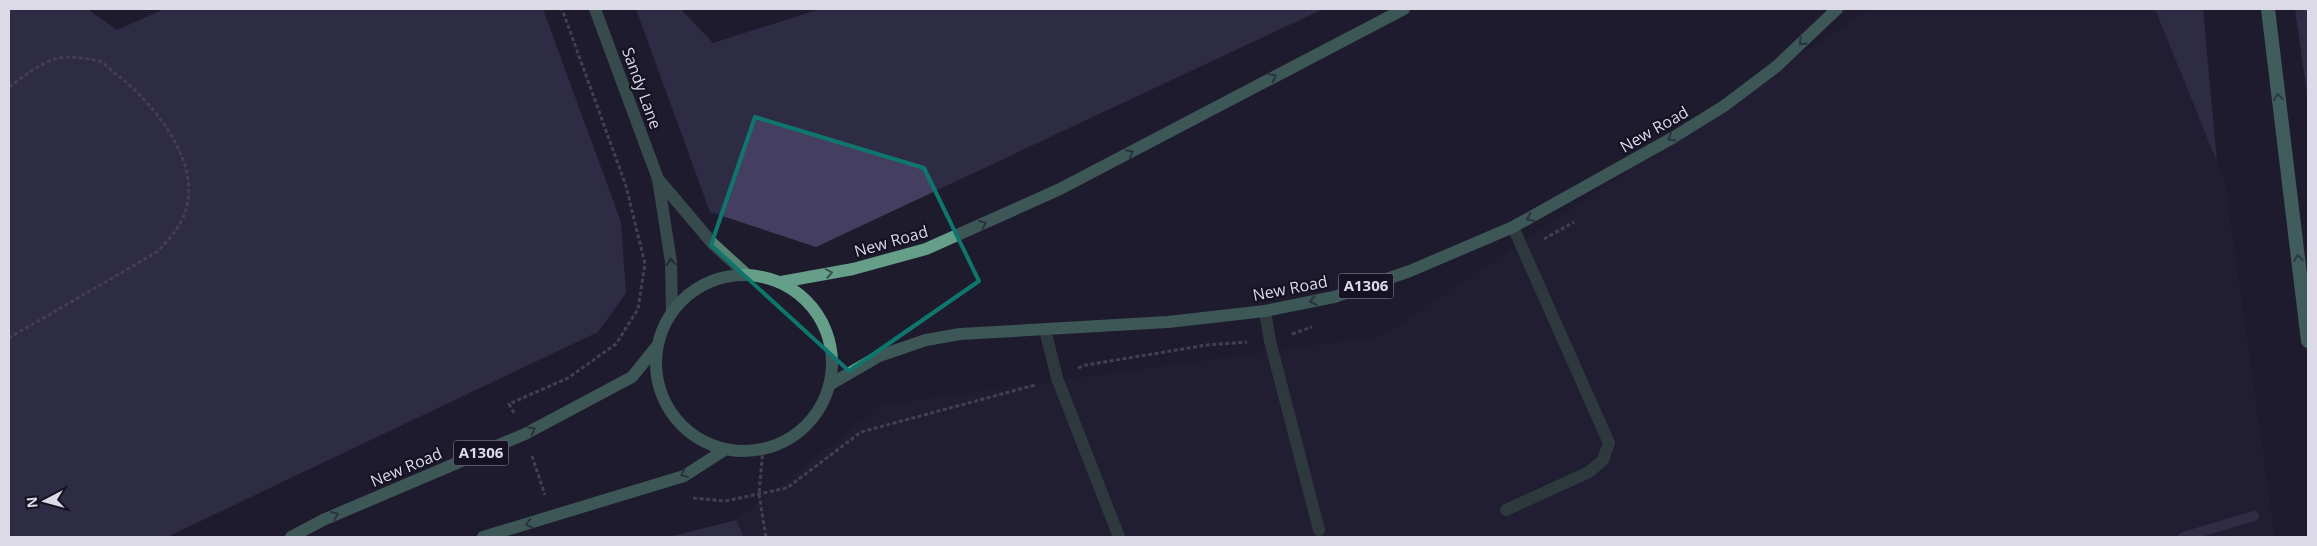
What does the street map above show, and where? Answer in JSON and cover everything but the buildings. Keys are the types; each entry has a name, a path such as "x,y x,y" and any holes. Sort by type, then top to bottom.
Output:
{"highway":[{"path":"2268,9 2308,341"}],"main road":[{"name":"Sandy Lane","path":"595,9 658,179 671,262 672,310"},
{"name":"New Road","path":"782,282 853,268 926,249 1060,189 1404,9"},
{"name":"New Road","path":"829,385 879,356 926,340 960,334 1168,322 1265,312 1334,297 1410,271 1513,227 1665,142 1724,106 1777,66 1837,9"},
{"name":"Sandy Lane","path":"658,179 713,244 746,274"},
{"path":"746,274 764,276 782,282 807,300 824,325 832,355 829,385 820,408 805,427 785,441 763,449 744,451 726,449 700,440 679,423 664,400 656,374 657,346 672,310 693,290 701,286 718,278 746,274"},
{"name":"New Road","path":"291,537 323,520 525,434 632,377 657,346"},
{"path":"483,537 684,476 726,449"}],"lane":[{"path":"1506,510 1590,472 1603,460 1609,443 1513,227"},
{"path":"1265,312 1270,341 1319,530"},
{"path":"1045,330 1057,378 1119,537"}],"path":[{"path":"552,517 525,434 509,404 568,378 616,344 638,309 645,264 626,186 562,9"},
{"path":"9,87 42,63 68,57 100,62 139,93 180,151 189,176 188,205 176,233 157,252 9,338"},
{"path":"1086,365 1207,345"},
{"path":"683,501 693,498 725,501 787,488 861,432 990,398"},
{"path":"763,449 759,494 766,537"}],"highlighted area":[{"path":"755,117 924,168 979,281 849,371 711,245"}],"shaded area":[{"path":"9,9 87,9 117,30 164,9 543,9 621,222 626,293 598,332 167,537 9,537"},
{"path":"636,9 681,9 713,43 820,9 1323,9 816,247 710,212"},
{"path":"1869,9 2155,9 2225,182 2275,537 744,537 736,520 881,405 1382,336"},
{"path":"2155,9 2203,9 2217,162"},
{"path":"2295,9 2308,9 2308,101"},
{"path":"736,520 744,537 669,537"}],"waterway":[{"path":"2183,537 2254,516"}]}
